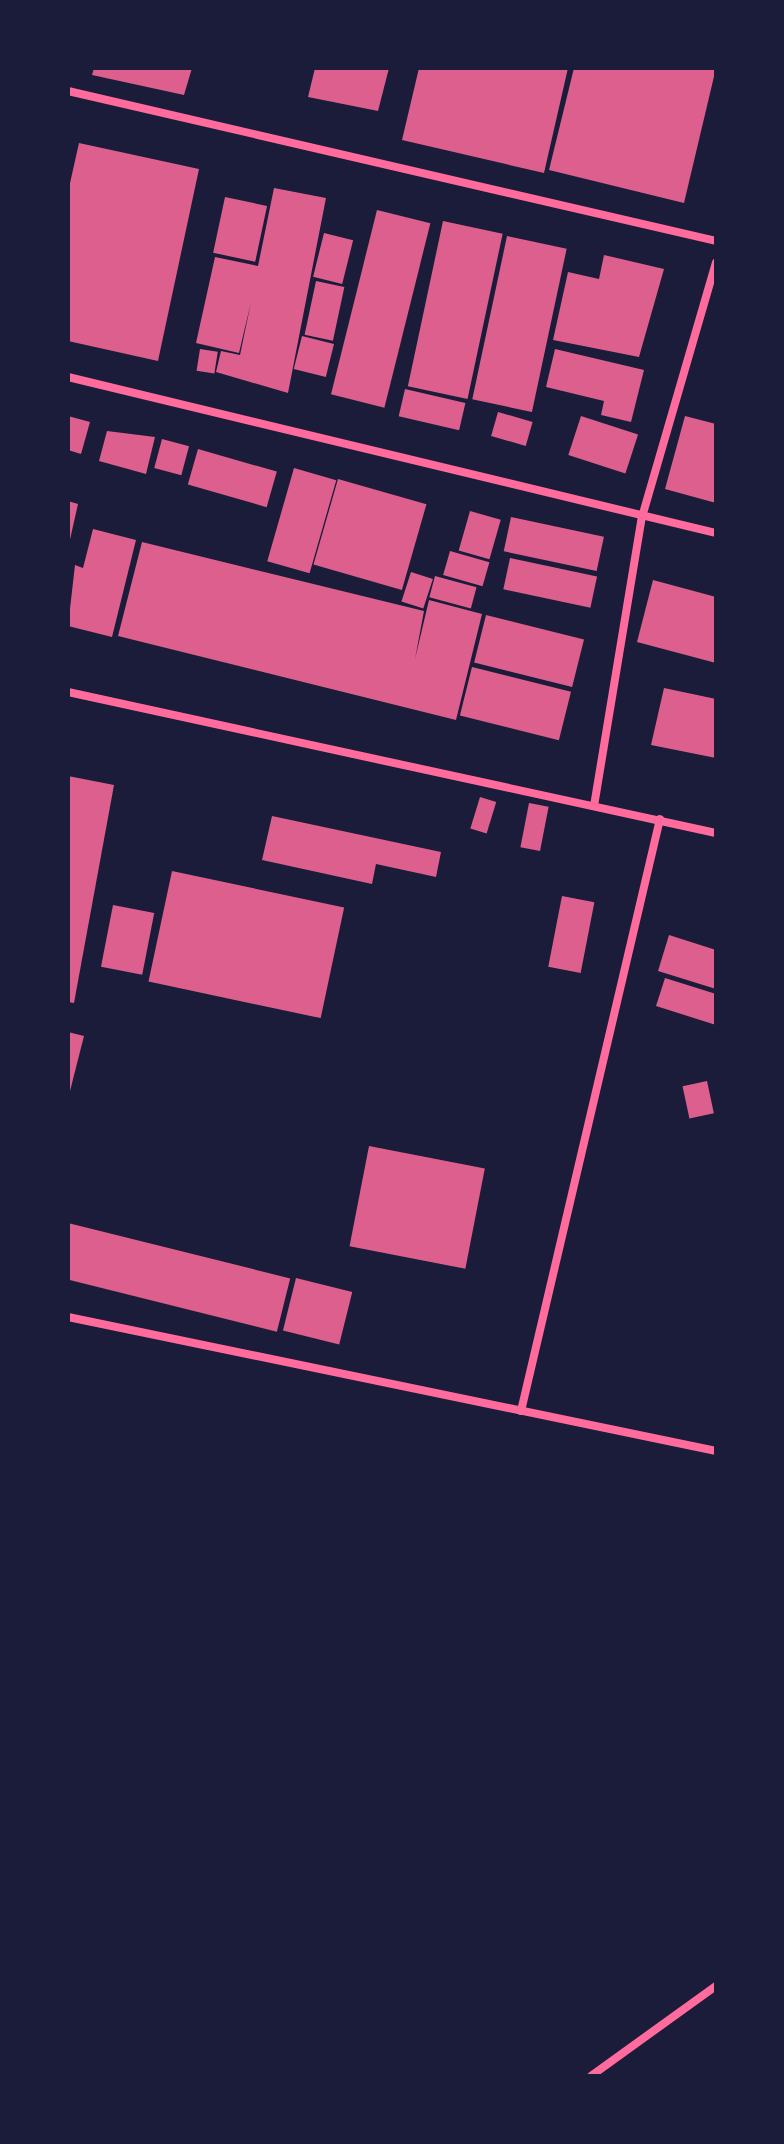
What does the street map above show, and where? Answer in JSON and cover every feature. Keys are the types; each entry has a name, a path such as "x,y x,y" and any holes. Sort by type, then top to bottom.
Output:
{"street":[{"path":"68,91 716,241"},
{"path":"594,806 642,517 716,263"},
{"path":"68,377 716,533"},
{"path":"68,692 716,833"},
{"path":"521,1411 660,819"},
{"path":"68,1317 716,1451"},
{"path":"591,2076 716,1986"}],"building":[{"path":"94,68 192,68 184,95 92,75"},
{"path":"315,68 389,68 378,111 308,97"},
{"path":"419,68 568,68 544,173 402,140"},
{"path":"574,68 716,68 684,203 549,170"},
{"path":"79,143 199,169 158,361 68,341 68,192"},
{"path":"274,188 326,198 288,393 216,372 221,351 240,355 251,302 239,353 196,343 215,257 258,266"},
{"path":"225,197 267,206 255,262 213,253"},
{"path":"377,210 430,223 384,408 331,394"},
{"path":"443,221 503,234 468,399 408,386"},
{"path":"324,233 353,240 342,284 313,277"},
{"path":"507,236 567,249 532,412 472,399"},
{"path":"604,255 664,269 639,357 553,340 568,272 599,279"},
{"path":"316,281 344,287 333,341 305,335"},
{"path":"302,336 334,344 326,377 294,369"},
{"path":"200,349 218,352 214,374 197,371"},
{"path":"555,349 644,370 631,422 601,415 604,401 546,387"},
{"path":"405,389 465,403 459,430 399,416"},
{"path":"498,412 533,422 526,446 491,436"},
{"path":"68,416 90,422 81,454 68,450"},
{"path":"581,416 638,435 625,474 568,455"},
{"path":"685,416 716,424 716,503 665,489"},
{"path":"107,431 155,437 146,474 99,461"},
{"path":"162,439 189,446 181,475 154,468"},
{"path":"198,449 277,472 267,507 188,485"},
{"path":"294,468 336,480 310,573 267,561"},
{"path":"338,479 426,504 402,590 313,565"},
{"path":"68,501 78,504 69,544 68,544"},
{"path":"470,511 501,520 489,559 459,550"},
{"path":"511,517 604,537 597,571 504,551"},
{"path":"93,529 136,540 112,637 68,626 75,565 83,568"},
{"path":"142,542 424,611 415,659 429,600 482,614 456,720 118,636"},
{"path":"450,551 489,562 483,586 443,575"},
{"path":"510,558 597,577 590,608 503,589"},
{"path":"411,572 433,579 423,609 401,601"},
{"path":"435,576 477,587 471,608 429,597"},
{"path":"653,580 716,597 716,663 637,642"},
{"path":"486,615 584,639 572,687 474,663"},
{"path":"472,667 571,692 559,740 460,716"},
{"path":"664,688 716,699 716,758 651,745"},
{"path":"68,776 114,785 74,1003 68,1002"},
{"path":"480,797 496,802 487,834 470,829"},
{"path":"529,803 549,807 540,851 520,847"},
{"path":"272,816 441,852 436,877 376,864 372,884 262,860"},
{"path":"172,871 344,908 321,1018 149,982"},
{"path":"562,896 594,902 581,973 548,967"},
{"path":"113,905 154,913 142,975 101,967"},
{"path":"669,935 716,950 716,989 658,971"},
{"path":"665,978 716,994 716,1025 656,1006"},
{"path":"68,1032 84,1036 69,1095 68,1095"},
{"path":"707,1081 714,1113 689,1118 683,1086"},
{"path":"369,1146 485,1169 465,1269 350,1246"},
{"path":"68,1223 290,1278 277,1332 68,1280"},
{"path":"296,1278 352,1292 339,1344 283,1330"}]}
